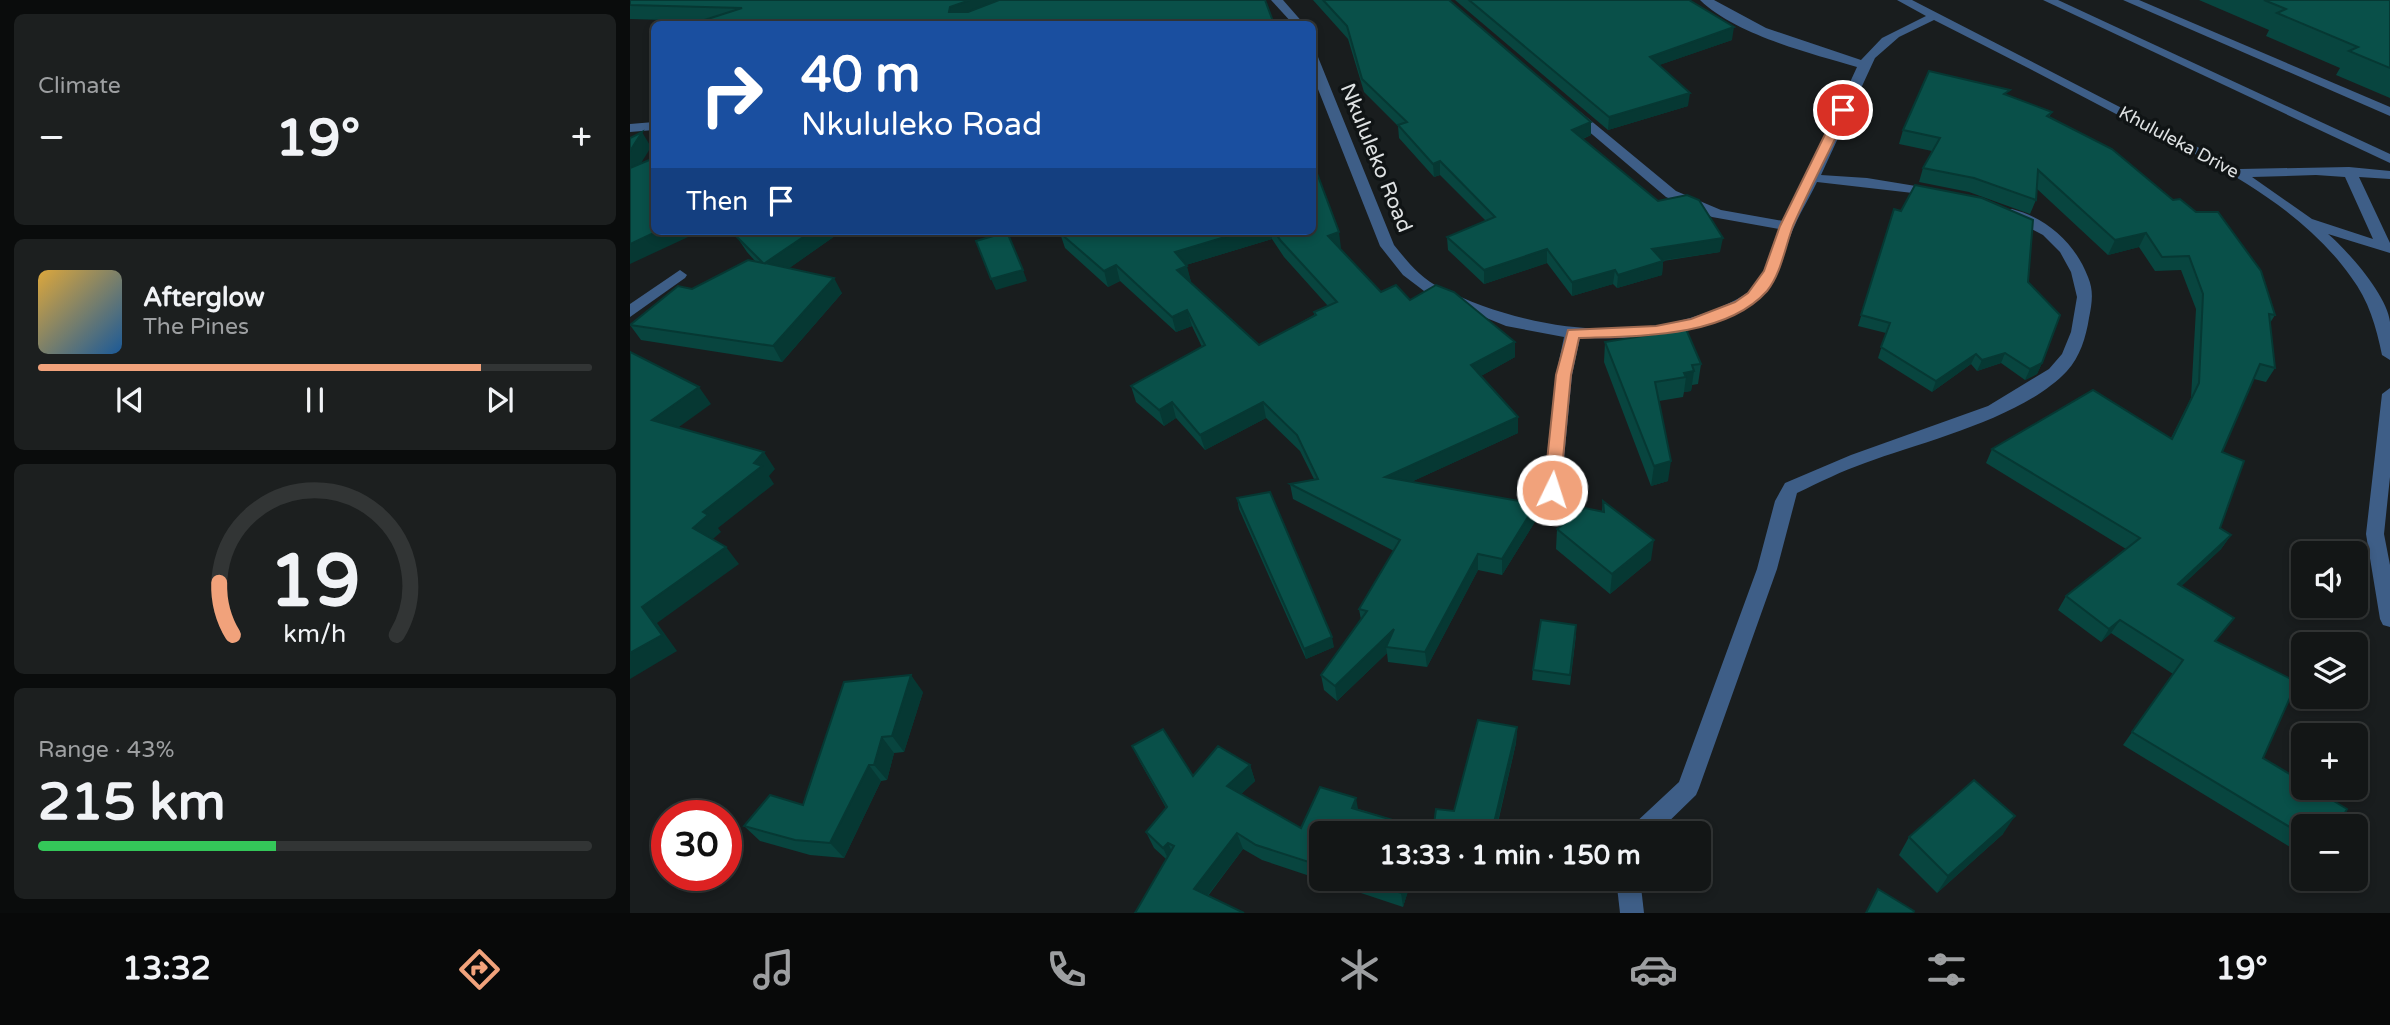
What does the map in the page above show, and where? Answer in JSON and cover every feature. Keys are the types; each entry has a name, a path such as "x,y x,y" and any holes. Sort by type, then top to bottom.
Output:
{"street":[{"path":"1278,0 1296,21"},
{"path":"1706,0 1752,27 1795,45 1864,65"},
{"name":"Khululeka Drive","path":"1903,0 2203,151 2238,173 2305,222 2360,280 2387,325 2390,355"},
{"path":"2049,0 2390,159"},
{"path":"2129,0 2390,112"},
{"name":"Nkululeko Road","path":"1316,67 1387,246 1408,272 1433,291 1468,307 1512,322 1573,333 1656,331 1694,324 1740,305 1763,286 1787,226 1813,178 1864,65 1885,40 1935,16"},
{"path":"1564,104 1671,194 1717,214 1787,226"},
{"path":"630,128 651,126"},
{"path":"2238,173 2349,171 2390,175"},
{"path":"2349,171 2387,248"},
{"path":"1813,178 1867,182 1948,196"},
{"path":"1654,821 1688,788 1767,569 1791,488 2000,406 2057,372 2075,347 2086,292 2076,261 2063,243 2032,220 1998,208"},
{"path":"2305,222 2387,248"},
{"path":"630,312 680,275"},
{"path":"1552,490 1562,388 1573,333"},
{"path":"2390,394 2375,534 2390,619"},
{"path":"1629,891 1632,913"}],"building":[{"path":"630,0 970,0 950,7 949,12 968,12 999,0 1265,0 1273,21 701,21 742,8 630,5"},
{"path":"1323,0 1449,0 1591,122 1572,130 1658,201 1687,195 1699,200 1723,238 1652,249 1663,261 1618,275 1615,270 1572,282 1547,249 1484,270 1447,237 1495,217 1440,161 1433,164 1398,125 1407,122 1362,79 1347,26"},
{"path":"1469,0 1689,0 1734,27 1650,57 1690,93 1609,117"},
{"path":"2264,0 2390,0 2390,68 2349,51 2358,47 2277,13 2286,9"},
{"path":"1929,71 2010,90 2004,94 2052,112 2047,116 2112,149 2173,200 2180,199 2196,212 2218,212 2261,271 2275,315 2269,314 2275,368 2260,364 2222,452 2244,461 2220,528 2231,535 2178,584 2234,618 2215,641 2291,679 2291,695 2263,758 2291,775 2291,800 2332,800 2347,809 2344,814 2291,814 2291,828 2132,732 2183,660 2120,620 2109,629 2066,596 2140,538 1992,449 2093,390 2172,439 2199,383 2203,294 2189,256 2162,257 2146,233 2115,240 2038,170 2036,200 1974,178 1923,168 1940,138 1903,130"},
{"path":"642,132 630,151 630,138"},
{"path":"651,159 651,234 630,244 630,168"},
{"path":"1316,171 1339,232 1328,236 1381,292 1396,285 1410,300 1436,285 1454,292 1515,342 1471,365 1518,417 1385,477 1536,504 1502,559 1478,554 1425,652 1386,647 1394,629 1335,686 1321,675 1367,611 1359,609 1400,540 1290,484 1318,479 1297,435 1263,402 1200,435 1172,402 1159,410 1131,386 1205,345 1187,310 1172,317 1116,265 1104,271 1062,235 1232,235 1175,252 1187,266 1177,270 1259,345 1316,315 1314,312 1337,302 1277,235 1316,235"},
{"path":"1915,185 1982,198 2033,220 2028,282 2060,315 2042,363 2030,369 2005,353 1982,360 1976,354 1936,381 1881,347 1890,323 1861,315 1894,209 1901,211"},
{"path":"806,235 765,263 834,278 773,346 630,325 678,286 692,289 748,260 763,263 737,237"},
{"path":"997,235 1008,235 1023,270 991,279 976,241"},
{"path":"1686,329 1701,364 1692,365 1694,371 1684,373 1686,377 1655,382 1671,461 1654,466 1605,342"},
{"path":"630,352 699,387 652,420 764,452 754,463 762,466 703,512 708,515 693,528 726,547 642,607 662,635 630,653"},
{"path":"1270,492 1332,637 1304,649 1237,498"},
{"path":"1603,501 1654,540 1612,574 1557,529 1585,508 1604,512"},
{"path":"1541,620 1576,625 1570,675 1533,670"},
{"path":"911,675 892,736 882,737 874,765 869,765 830,843 795,840 744,826 770,795 803,805 844,682"},
{"path":"1478,720 1517,727 1494,821 1434,821 1436,809 1454,811"},
{"path":"1163,729 1193,776 1218,746 1250,765 1227,786 1301,828 1320,787 1356,798 1352,808 1396,821 1309,821 1309,862 1256,845 1237,833 1194,889 1244,913 1135,913 1174,846 1168,843 1163,848 1146,832 1167,807 1132,746"},
{"path":"1974,780 2015,816 1948,876 1909,837"},
{"path":"1878,889 1914,911 1913,913 1866,913"}],"route":[{"path":"1552,490 1557,427 1573,333 1656,331 1694,324 1719,315 1753,296 1763,286 1771,271 1787,226 1813,178 1843,110"}]}
